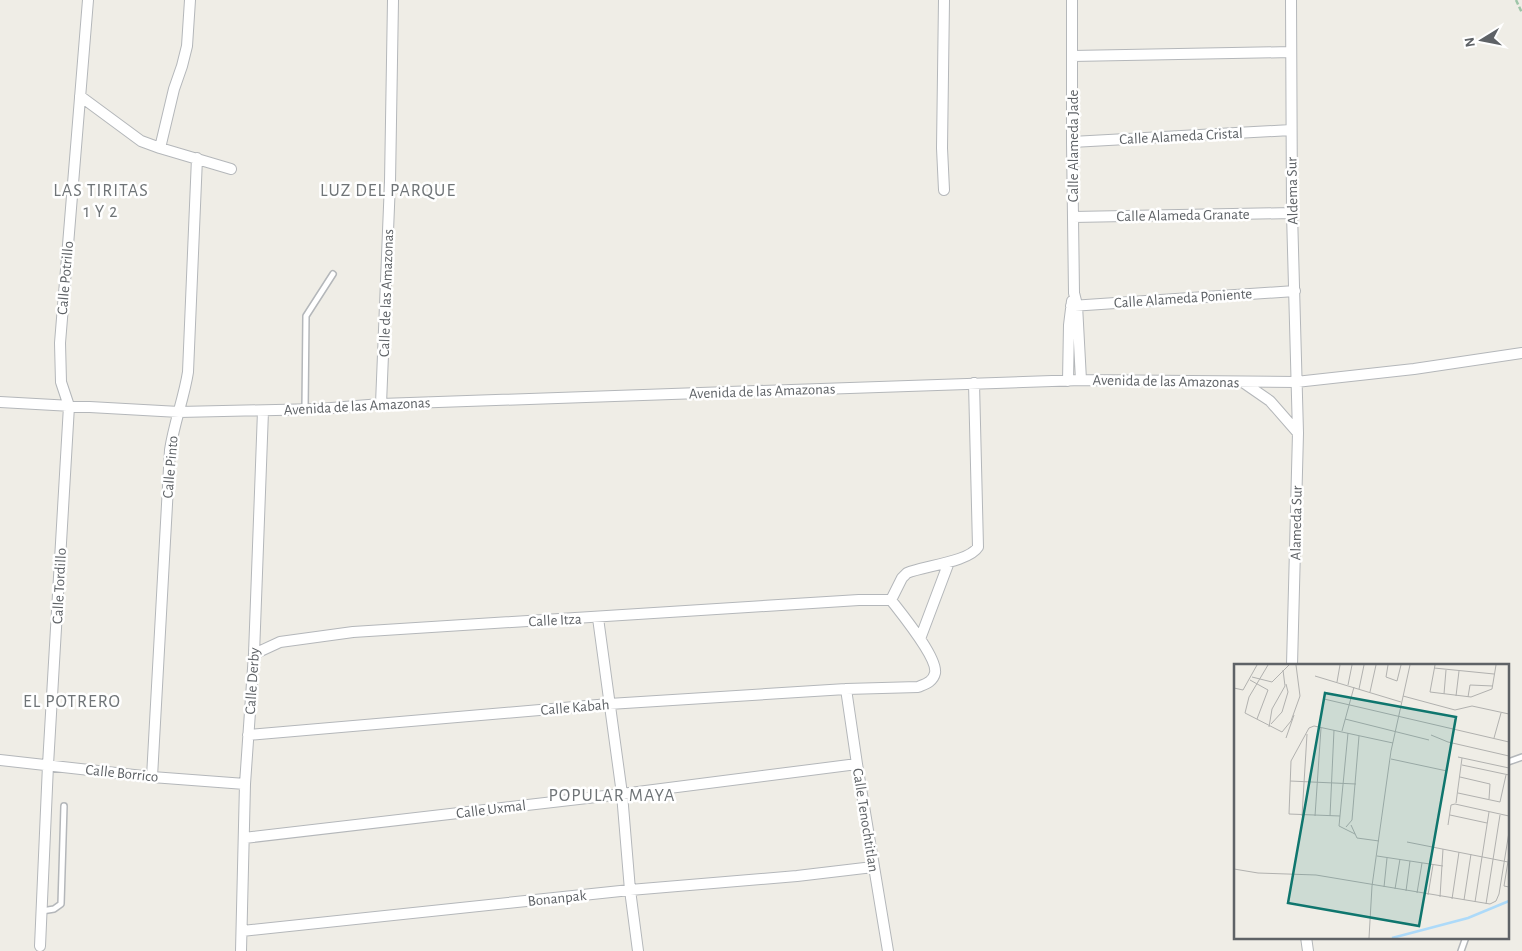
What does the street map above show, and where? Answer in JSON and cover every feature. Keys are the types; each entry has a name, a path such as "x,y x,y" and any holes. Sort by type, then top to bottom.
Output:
{"street":[{"name":"Calle Potrillo","path":"69,406 61,382 60,343 88,0"},
{"path":"160,148 174,89 187,46 190,0"},
{"name":"Calle de las Amazonas","path":"381,404 390,182 393,0"},
{"path":"944,0 942,148 944,190"},
{"name":"Calle Alameda Jade","path":"1068,381 1074,305 1072,0"},
{"name":"Aldema Sur","path":"1290,0 1296,382"},
{"path":"1072,56 1291,52"},
{"path":"80,96 141,140 160,148 231,168"},
{"name":"Calle Alameda Cristal","path":"1072,142 1291,130"},
{"name":"Calle Pinto","path":"152,777 170,450 188,372 197,158"},
{"name":"Calle Alameda Granate","path":"1073,217 1292,213"},
{"name":"Calle Alameda Poniente","path":"1074,305 1295,291"},
{"name":"Calle Alameda Jade","path":"1074,305 1081,380"},
{"name":"Avenida de las Amazonas","path":"0,402 179,412 263,411 381,404 974,383 1081,380 1296,382 1414,369 1522,353"},
{"path":"1243,382 1270,401 1298,433"},
{"name":"Alameda Sur","path":"1292,664 1298,433 1296,382"},
{"path":"891,600 902,578 907,574 950,562 976,552 978,547 974,383"},
{"name":"Calle Tordillo","path":"40,946 48,765 69,406"},
{"name":"Calle Derby","path":"241,951 245,784 254,654 263,411"},
{"path":"920,639 950,562"},
{"name":"Calle Itza","path":"254,654 280,642 353,632 859,600 891,600"},
{"name":"Calle Kabah","path":"248,735 609,704 846,689 918,687 928,684 935,672 934,664 920,639 891,600"},
{"path":"598,618 622,794 630,890 638,951"},
{"name":"Calle Tenochtitlan","path":"846,689 888,951"},
{"name":"Calle Borrico","path":"0,760 152,777 245,784"},
{"name":"Calle Uxmal","path":"244,838 622,794 857,764"},
{"name":"Bonanpak","path":"242,931 630,890 797,876 874,867"},
{"path":"1306,938 1308,951"}],"lane":[{"path":"304,410 306,316 333,274"},
{"path":"1510,761 1522,757"},
{"path":"41,911 54,909 61,904 64,806"},
{"path":"1461,951 1466,938"}],"path":[{"path":"1516,0 1522,13"}],"district":[{"name":"LUZ DEL PARQUE","path":"388,190"},
{"name":"LAS TIRITAS 1 Y 2","path":"101,200"},
{"name":"EL POTRERO","path":"72,701"},
{"name":"POPULAR MAYA","path":"612,795"}]}
